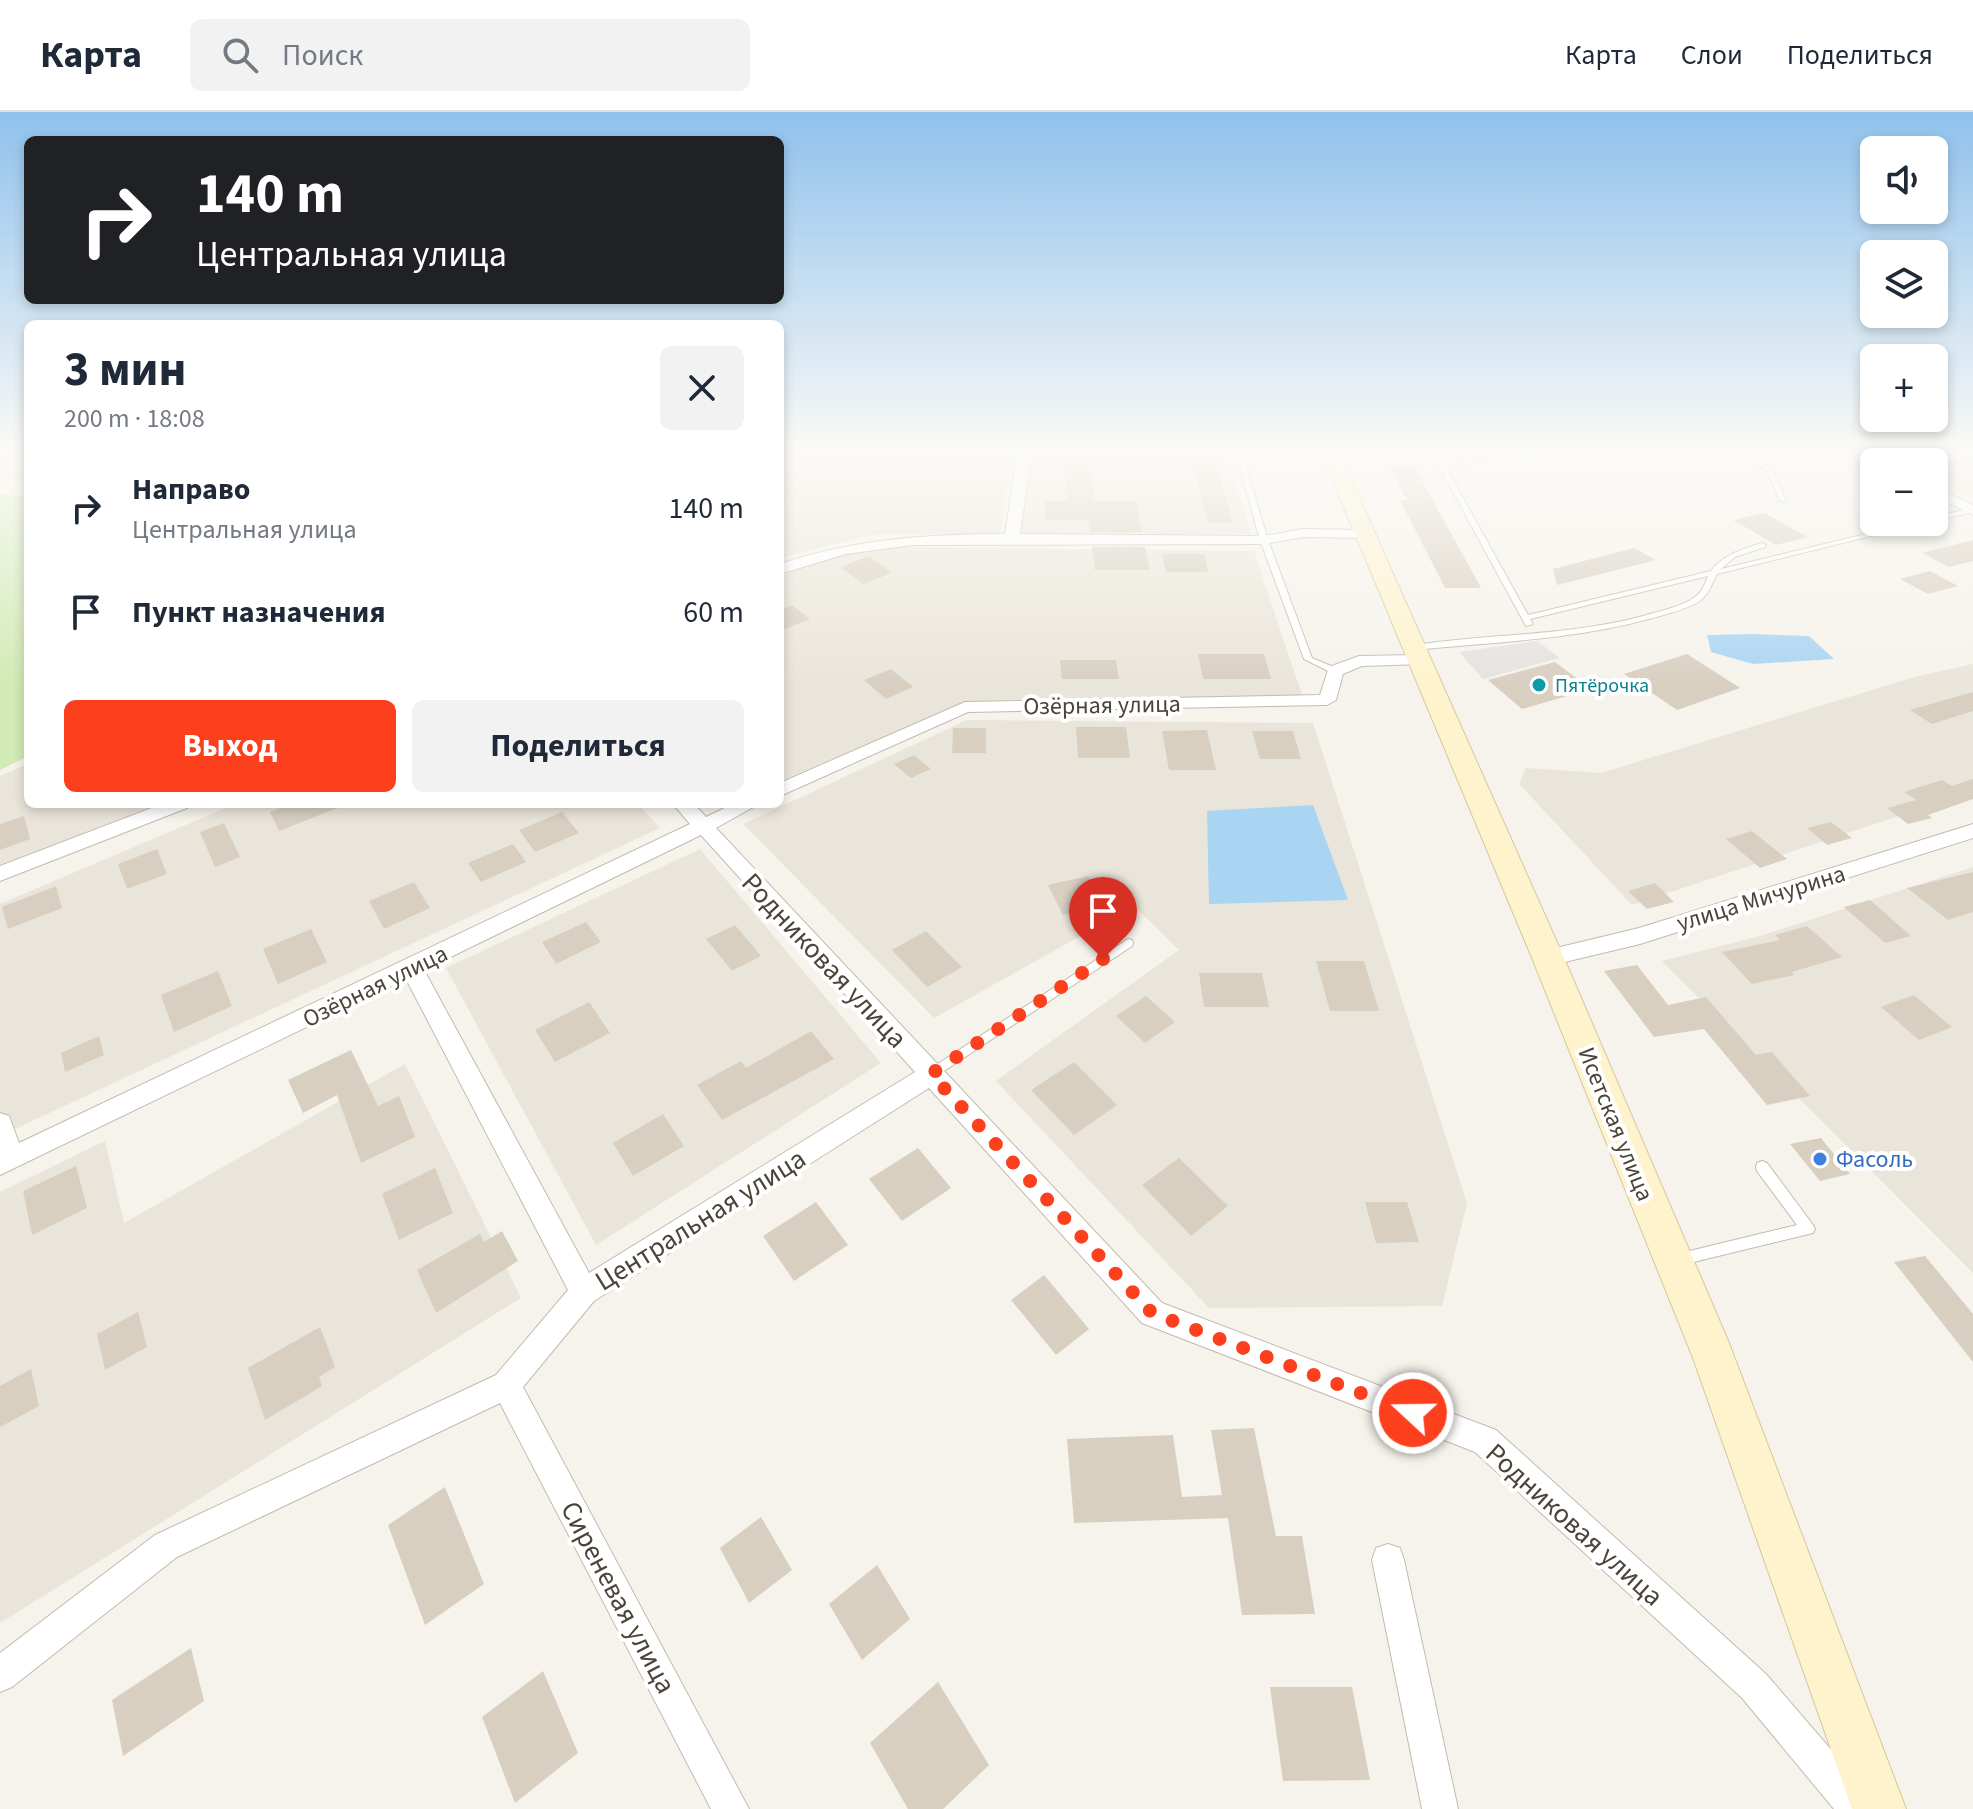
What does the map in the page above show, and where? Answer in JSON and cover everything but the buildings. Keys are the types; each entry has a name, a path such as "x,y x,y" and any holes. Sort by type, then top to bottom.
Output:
{"main road":[{"name":"Исетская улица","path":"1361,529 1548,958 1714,1358 1879,1809"}],"street":[{"path":"1012,538 1013,529"},
{"path":"784,565 834,550 876,542 1012,538 1264,540 1303,533 1363,534"},
{"path":"1335,671 1359,661 1415,654"},
{"name":"Озёрная улица","path":"784,788 965,707 1327,700 1335,671"},
{"path":"0,874 170,808"},
{"name":"Озёрная улица","path":"6,1161 412,969 692,815 728,808"},
{"name":"Родниковая улица","path":"692,815 1152,1313 1485,1441 1754,1686 1858,1809"},
{"name":"улица Мичурина","path":"1548,958 1640,936 1973,831"},
{"path":"412,969 584,1292"},
{"name":"Центральная улица","path":"0,1675 166,1546 506,1385 584,1292 931,1074"},
{"path":"0,1124 6,1161"},
{"name":"Сиреневая улица","path":"506,1385 731,1809"},
{"path":"1388,1560 1440,1809"}],"lane":[{"path":"1261,529 1308,659 1335,671"},
{"path":"1477,529 1535,634"},
{"path":"1526,618 1867,536"},
{"path":"1415,654 1623,622 1691,602 1704,593 1712,574 1731,557 1762,545"},
{"name":"Центральная улица","path":"931,1074 1128,943"},
{"path":"1673,1262 1808,1229 1762,1167"}],"shaded area":[{"path":"784,529 1002,529 1001,534 872,535 784,557"},
{"path":"1021,529 1250,529 1251,534 1021,533"},
{"path":"881,547 1254,551 1302,695 965,703 784,779 784,575 845,551"},
{"path":"1537,641 1560,658 1483,679 1459,652"},
{"path":"1973,664 1973,798 1911,812 1632,905 1519,784 1526,768 1601,773 1918,676"},
{"path":"967,720 1313,723 1467,1203 1442,1306 1209,1308 996,1081 1179,950 1134,906 934,1018 743,824 784,808 784,805"},
{"path":"24,766 24,808 148,808 0,866 0,776"},
{"path":"226,808 642,808 660,828 0,1136 0,904"},
{"path":"700,849 881,1063 596,1245 446,968"},
{"path":"1973,867 1973,1273 1662,961 1760,936"},
{"path":"405,1064 521,1298 0,1623 0,1192 105,1141 124,1223"}],"green space":[{"path":"0,529 24,529 24,758 0,770"}],"water":[{"path":"1707,635 1809,636 1834,659 1753,664 1711,652"},
{"path":"1313,805 1348,900 1209,904 1207,811"}],"place":[{"name":"Пятёрочка","path":"1539,685"},
{"name":"Фасоль","path":"1820,1159"}],"route":[{"path":"1103,959 931,1074 1152,1313 1413,1413"}]}
